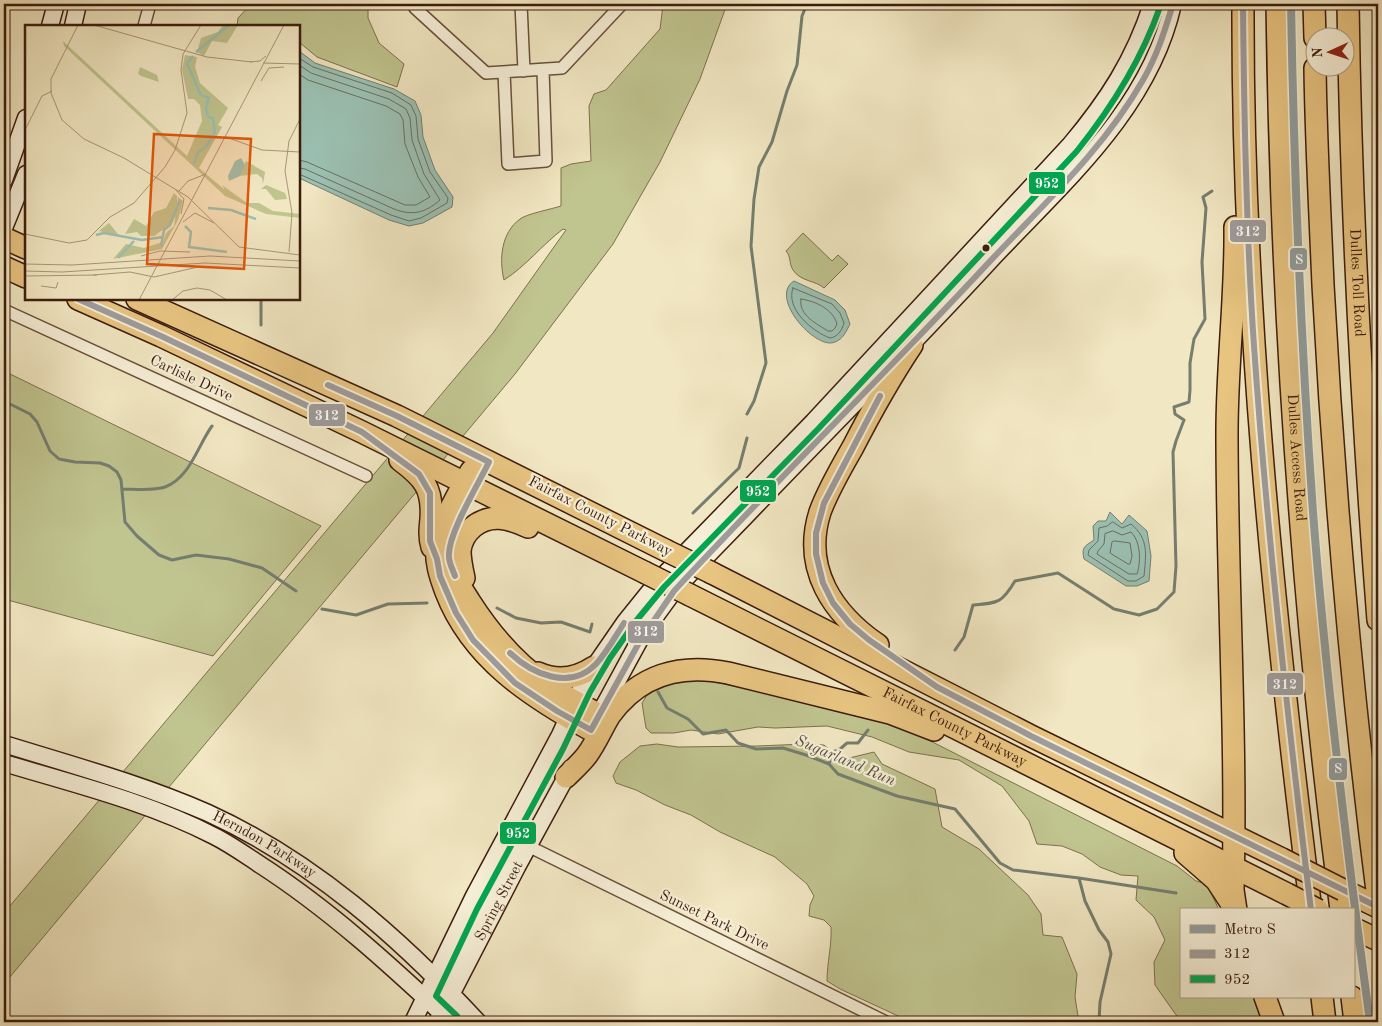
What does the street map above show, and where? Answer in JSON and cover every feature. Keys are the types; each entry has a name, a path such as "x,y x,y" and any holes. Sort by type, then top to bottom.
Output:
{"highway":[{"path":"1243,4 1248,216 1263,464 1278,632 1311,908"},
{"name":"Dulles Access Road","path":"1277,4 1280,152 1294,441 1327,805 1341,908"},
{"path":"1314,4 1315,28"},
{"name":"Dulles Toll Road","path":"1348,4 1359,343 1378,620"},
{"path":"1236,908 1233,896 1235,768 1230,671 1227,430 1235,249 1233,126 1244,48"},
{"path":"1315,78 1320,214 1336,495 1354,695 1378,899"},
{"path":"4,238 25,248"},
{"path":"4,267 25,277"},
{"name":"Fairfax County Parkway","path":"80,300 161,336 362,432 644,572 689,585 1024,762 1314,908"},
{"name":"Fairfax County Parkway","path":"139,300 397,416 483,459 668,559 712,573 1031,736 1378,907"},
{"path":"1359,343 1378,458"},
{"path":"912,345 885,386 824,503 818,522 816,554 823,583 833,603 843,617 869,640 937,687"},
{"path":"362,432 411,468 423,480 430,493 430,541 437,559 440,576 448,597 478,646 515,683 595,722"},
{"path":"437,559 438,538 470,486 483,459"},
{"path":"470,486 453,535 450,550 452,570 470,602 492,633 523,666 572,710"},
{"path":"470,602 461,563 460,548 469,530 483,520 495,518 508,519 546,536 596,549"},
{"path":"523,666 545,676 558,679 576,676 594,666"},
{"path":"566,777 587,755 610,716 630,692 645,682 664,674 694,669 722,672 890,713 962,742 1024,762"},
{"path":"1151,827 1209,873 1223,889 1235,908"},
{"path":"1354,928 1378,940"},
{"path":"1265,998 1274,1022"},
{"path":"1322,998 1325,1022"},
{"path":"1352,998 1355,1022"}],"main road":[{"path":"50,25 56,4"},
{"path":"73,25 78,4"},
{"name":"Spring Street","path":"437,1012 443,986 491,862 594,666 668,559 813,422 1090,122 1132,56 1152,4"},
{"name":"Spring Street","path":"437,1012 443,986 528,846 644,632 664,604 689,585 1084,161 1106,135 1141,84 1159,47 1174,4"},
{"path":"4,180 25,121"},
{"path":"4,228 25,176"},
{"name":"Herndon Parkway","path":"4,744 159,793 210,814 288,857 342,895 407,951 478,1022"},
{"name":"Herndon Parkway","path":"4,763 113,796 182,821 215,836 320,906 358,937 437,1012"},
{"name":"Spring Street","path":"414,1022 437,1012"}],"street":[{"path":"144,25 150,4"},
{"path":"414,4 414,8 486,73 562,68 622,4"},
{"path":"521,4 524,71"},
{"path":"504,72 508,164 546,162 543,70"},
{"name":"Carlisle Drive","path":"4,310 366,476"},
{"name":"Sunset Park Drive","path":"528,846 886,1022"}],"green space":[{"path":"251,4 368,4 368,18 379,43 404,64 397,87 317,57 300,43 300,25 237,25 238,18"},
{"path":"727,4 700,79 660,162 613,244 515,374 4,984 4,913 493,333 566,230 563,229 504,280 502,255 505,239 509,231 523,217 561,206 561,168 571,164 591,161 589,106 594,94 606,90 660,29 663,5"},
{"path":"803,233 832,261 838,255 848,264 824,288 800,277 792,268 786,251"},
{"path":"4,371 321,526 213,656 4,599"},
{"path":"695,678 811,702 895,723 1177,866 1196,881 1207,884 1218,908 1180,908 1180,998 1253,998 1262,1022 1181,1022 1155,985 1154,962 1165,940 1154,917 1136,900 1138,876 1121,875 1100,867 1082,854 1062,846 1037,844 1029,821 1002,786 959,760 909,752 872,737 827,726 758,727 718,734 691,730 674,733 651,733 646,728 642,703 649,692 674,682"},
{"path":"657,744 678,747 824,745 841,760 874,752 882,764 935,789 942,827 979,849 1028,895 1041,914 1043,935 1062,937 1077,974 1075,997 1079,1022 911,1022 827,981 831,927 824,920 809,916 810,905 814,896 807,884 775,857 720,832 691,815 616,783 613,776 620,762 640,746"}],"water":[{"path":"300,52 315,63 394,89 415,101 421,115 423,137 435,170 453,197 452,207 423,223 409,226 389,220 300,178"},
{"path":"794,281 835,300 845,310 850,324 840,339 827,343 817,339 798,321 787,299 788,289"},
{"path":"1110,512 1122,524 1129,515 1147,531 1151,556 1149,581 1137,586 1126,586 1084,559 1084,547 1094,540 1093,526 1098,521 1106,521"}],"waterway":[{"path":"747,414 754,401 766,363 751,246 754,199 759,167 772,142 797,65 802,16 807,4"},
{"path":"955,650 964,637 973,605 988,604 1003,598 1015,581 1058,573 1114,609 1139,615 1157,609 1174,592 1176,566 1173,452 1184,420 1175,414 1174,407 1189,402 1190,363 1194,339 1205,319 1202,262 1206,208 1203,197 1212,191"},
{"path":"261,300 261,325"},
{"name":"Sugarland Run","path":"4,401 30,414 37,422 50,451 59,459 100,463 109,466 117,472 121,480 125,522 137,536 159,555 172,560 196,555 229,559 262,568 296,591"},
{"path":"122,489 155,489 174,483 187,469 212,426"},
{"path":"693,513 739,468 747,438"},
{"name":"Sugarland Run","path":"322,609 356,615 388,604 427,603"},
{"name":"Sugarland Run","path":"497,608 516,618 541,623 561,622 590,632 592,624"},
{"name":"Sugarland Run","path":"658,692 667,708 688,719 703,734 726,730 738,743 756,749 783,748 829,764 838,774 897,796 955,809 1000,863 1013,870 1176,893"},
{"path":"829,764 832,752 839,750 847,743 858,743 868,730"},
{"path":"1079,878 1085,901 1099,930 1108,942 1111,954 1100,1002 1099,1022"}],"metro line":[{"name":"S","path":"1291,4 1299,258 1313,512 1324,640 1338,767 1370,1022"}],"transit line":[{"name":"312","path":"80,300 161,336 362,432 419,474 430,493 430,541 437,559 440,576 456,613 473,640 515,683 557,711 591,730 640,641 674,591 1067,181 1108,133 1148,71 1173,4"},
{"name":"312","path":"1243,4 1247,218 1259,417 1279,628 1311,908"},
{"name":"952","path":"457,1016 436,996 477,909 563,749 590,692 610,658 636,621 664,587 819,428 1077,151 1125,82 1144,46 1160,7"},
{"name":"312","path":"328,385 397,416 489,462 464,509 453,536 449,557 455,576"},
{"name":"312","path":"880,396 824,503 816,533 816,554 823,583 833,603 850,624 869,640 937,687 1031,736 1378,907"},
{"name":"312","path":"510,653 519,661 540,673 563,678 575,677 586,672 596,664 624,623"}]}
